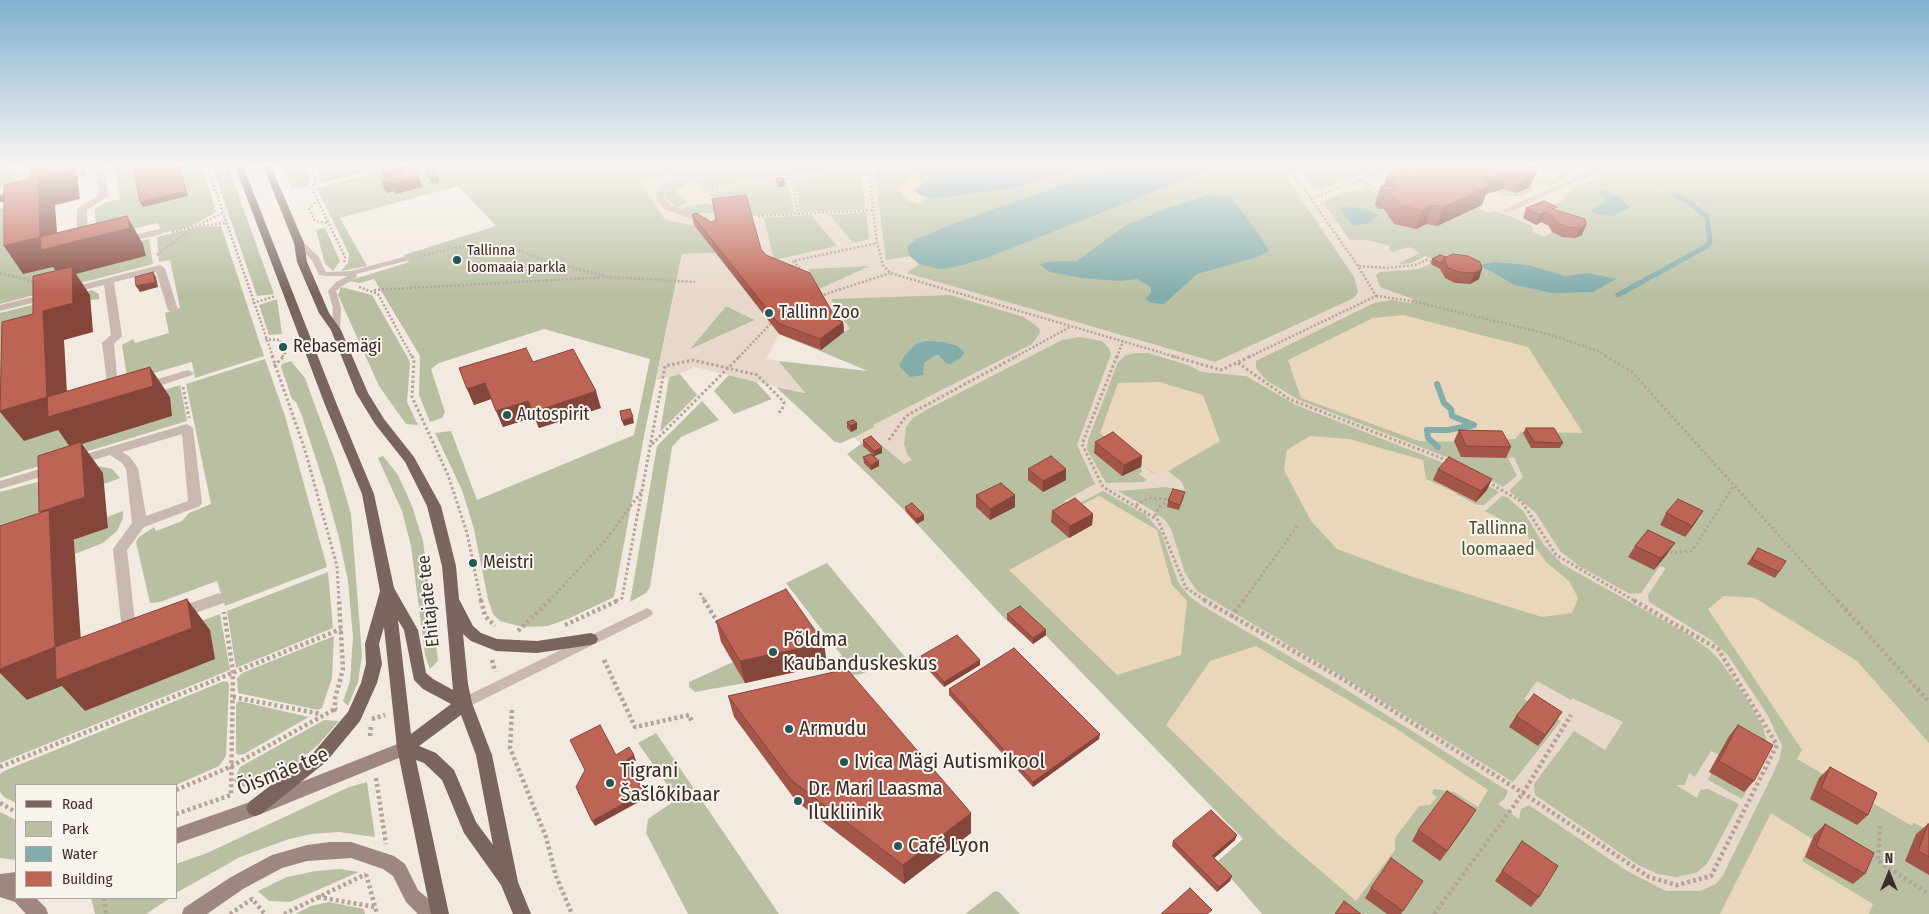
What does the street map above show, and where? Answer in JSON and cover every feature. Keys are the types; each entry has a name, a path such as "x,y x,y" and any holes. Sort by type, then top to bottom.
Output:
{"main road":[{"path":"256,209 368,494 387,588 405,748 440,914"},
{"name":"Ehitajate tee","path":"285,209 299,243 302,262 324,313 336,330 362,393 379,421 410,460 434,506 444,542 453,598 454,647 464,702 484,755 509,882 522,914"},
{"path":"387,588 411,630 419,676 428,684 464,702 405,748"},
{"path":"255,808 320,757 354,716 369,683 374,664 372,644 387,588"},
{"path":"453,598 468,630 476,637 496,645 537,647 590,639"},
{"path":"405,748 430,758 448,775 470,826 509,882"},
{"name":"Õismäe tee","path":"178,835 255,808 405,748"},
{"path":"191,914 237,883 278,861 307,853 330,850 351,850 377,858 399,870 412,896 432,914"},
{"path":"0,883 15,881"},
{"path":"0,888 15,893"},
{"path":"24,899 38,914"}],"street":[{"path":"83,209 82,250 92,248"},
{"path":"111,243 159,232"},
{"path":"0,308 160,268 173,310"},
{"path":"109,281 117,336 108,343 113,396 185,378"},
{"path":"0,484 187,428 195,503 139,524 120,550 129,630 147,624"},
{"path":"112,450 126,460 132,468 139,524"},
{"path":"165,618 221,605"}],"lane":[{"path":"672,209 707,221"},
{"path":"299,243 316,259 322,273 342,275 364,271 407,258"},
{"path":"336,330 337,308 332,291 345,280 364,271"},
{"path":"464,702 590,639 647,613"}],"path":[{"path":"222,209 274,366 305,450 337,566 343,669 335,699 335,708"},
{"path":"309,209 315,221 328,223"},
{"path":"322,209 345,257 340,268"},
{"path":"797,209 798,214"},
{"path":"1317,209 1358,266 1376,296"},
{"path":"758,216 873,210 877,243 883,265 890,273 1221,370 1376,296 1412,301 1538,331 1598,351 1632,372 1929,702"},
{"path":"160,268 155,257 196,226 223,213"},
{"path":"159,232 172,232 196,226 226,223"},
{"path":"808,278 793,260 877,243"},
{"path":"407,258 466,246 487,244 508,247 546,261 610,277"},
{"path":"1358,266 1387,268 1415,265 1427,260 1434,263"},
{"path":"0,273 39,283"},
{"path":"818,289 820,296 890,273"},
{"path":"357,287 373,290 610,277 695,282"},
{"path":"373,290 378,294 414,360 412,397 448,475 467,533 485,616 500,628"},
{"path":"253,303 276,296"},
{"path":"651,444 730,368 771,323"},
{"path":"889,440 906,416 1071,326"},
{"path":"265,339 280,340 285,354 274,366"},
{"path":"1123,342 1082,444 1103,487 1136,505 1158,520 1186,588 1231,617 1346,681 1523,793 1649,877 1677,885 1711,876 1778,745 1718,649 1556,555 1522,502 1480,478"},
{"path":"556,628 622,598 665,366 694,360 757,375 784,402 782,410 777,414"},
{"path":"1238,363 1289,399 1455,463"},
{"path":"185,378 191,425 187,428"},
{"path":"1659,545 1673,553 1692,551 1734,485"},
{"path":"517,632 566,584 599,548 642,491"},
{"path":"1136,505 1148,498 1165,498 1166,502 1159,507 1154,516"},
{"path":"1231,617 1298,525"},
{"path":"700,593 720,626"},
{"path":"178,813 231,795 232,672 221,605"},
{"path":"0,767 341,629"},
{"path":"512,631 525,632"},
{"path":"484,657 491,656"},
{"path":"604,660 635,727 688,714 692,722"},
{"path":"233,697 322,714"},
{"path":"335,708 340,712"},
{"path":"178,789 230,767 335,708"},
{"path":"512,710 513,720 510,732 510,748 546,837 556,876 572,914"},
{"path":"371,719 385,715"},
{"path":"1434,914 1523,793 1571,715"},
{"path":"284,914 366,873 377,858 387,842 376,778"},
{"path":"0,803 15,811"},
{"path":"1880,826 1878,861 1929,894"},
{"path":"366,873 377,914"},
{"path":"317,896 375,906"},
{"path":"104,899 106,914"},
{"path":"230,914 252,899 265,914"}],"green space":[{"path":"0,209 51,209 61,278 146,256 143,244 126,245 149,239 153,264 0,304"},
{"path":"94,209 215,209 216,212 190,227 162,233 158,223 106,235 98,234"},
{"path":"227,209 243,209 274,294 257,296"},
{"name":"Tallinna loomaaed","path":"327,209 374,209 340,218 367,266 341,271 348,263 349,254"},
{"name":"Tallinna loomaaed","path":"480,209 1929,209 1929,914 1262,914 1217,862 1243,839 1021,610 1007,620 1004,618 917,524 923,521 906,512 847,454 861,444 858,440 854,437 841,443 835,442 776,387 805,393 778,361 868,371 779,334 716,253 682,254 645,431 614,597 570,618 548,626 523,627 500,621 493,614 488,599 474,529 462,490 435,433 451,431 477,500 634,435 650,359 544,329 439,363 431,369 445,412 442,418 430,422 419,395 420,356 374,279 360,283 348,281 409,262 404,255 496,226"},
{"path":"221,226 264,356 195,378 192,362 136,378 127,377 122,345 133,339 135,343 169,333 165,313 180,308 170,260 159,262 157,237 197,227"},
{"path":"325,228 340,261 333,271 325,264 316,230"},
{"path":"341,287 372,295 408,358 410,363 407,402 418,425 406,424 379,386 338,295"},
{"path":"92,290 99,294 99,299 52,305 71,447 172,416 169,397 148,395 180,385 187,421 0,478 0,313"},
{"path":"277,299 282,334 269,335 259,305"},
{"path":"726,306 755,320 689,350"},
{"path":"265,359 285,416 327,567 225,606 217,581 160,602 150,603 136,542 139,537 154,527 156,531 182,521 189,513 211,504 186,384"},
{"path":"291,361 305,378 336,463 351,514 362,655 358,682 348,706 343,701 350,681 353,637 348,581 325,487 302,416 296,402 292,399 281,367 282,364"},
{"path":"680,374 697,395 660,432 669,377"},
{"path":"729,375 756,382 772,399 734,414 714,391"},
{"path":"702,401 719,420 681,437 672,447 650,587 646,593 630,602 657,446"},
{"path":"383,456 398,475 412,506 423,541 438,661 430,669 425,655 411,546 402,511 378,458"},
{"path":"98,466 112,469 120,478 104,484 64,543 108,528 107,517 123,511 123,518 117,531 103,543 75,554 74,541 27,700 83,678 182,628 220,614 230,670 0,763 0,492"},
{"path":"827,563 905,657 861,674 836,678 827,665 842,656 786,583"},
{"path":"328,572 333,628 236,668 227,611"},
{"path":"334,636 332,678 322,708 318,710 238,693 237,678 242,673"},
{"path":"733,662 745,683 695,692 689,687 689,682"},
{"path":"224,681 228,682 226,756 219,766 178,784 15,784 15,802 4,797 0,792 0,774"},
{"path":"239,701 309,717 244,754 238,755 236,753 236,704"},
{"path":"324,720 339,721 319,744 297,763 254,791 253,783 245,787 238,786 234,780 240,767"},
{"path":"656,733 779,914 688,914 646,833 648,819 677,799 638,743"},
{"path":"367,782 375,837 339,832 312,834 289,839 240,857 178,892 178,863 207,853 349,787"},
{"path":"0,812 15,820 15,860 0,858"},
{"path":"340,869 359,872 290,902 269,901 258,891 287,877 316,871"},
{"path":"995,891 999,892 1020,914 965,914"},
{"path":"91,899 168,899 146,914 95,914"},
{"path":"329,902 364,909 365,914 295,914 311,906"}],"sand":[{"path":"1403,315 1528,347 1583,433 1521,432 1515,439 1474,440 1475,442 1419,441 1301,398 1288,360 1373,318"},
{"path":"1159,382 1203,395 1220,441 1165,473 1154,473 1129,454 1126,455 1100,433 1118,383"},
{"path":"1310,436 1349,439 1423,460 1426,479 1456,493 1455,496 1524,531 1546,562 1569,581 1578,598 1572,613 1542,617 1413,577 1337,549 1311,521 1284,470 1287,450"},
{"path":"1099,496 1157,530 1172,585 1187,601 1181,655 1117,675 1009,570 1091,525 1074,509"},
{"path":"1724,596 1755,598 1857,661 1929,743 1929,831 1913,822 1912,826 1797,759 1802,750 1708,609"},
{"path":"1256,646 1397,729 1488,790 1478,807 1454,792 1434,789 1432,793 1437,797 1430,805 1419,806 1395,838 1395,850 1356,901 1279,835 1166,725 1210,661"},
{"path":"1771,813 1812,839 1802,861 1873,904 1869,914 1720,914"}],"shaded area":[{"path":"657,209 683,209 680,210 694,214 714,212 718,230 665,220"},
{"path":"793,209 799,209 800,212 879,209 886,260 910,256 919,264 907,273 1215,362 1354,298 1358,292 1354,277 1308,209 1328,209 1350,240 1367,240 1390,246 1389,249 1392,252 1409,247 1420,253 1398,264 1411,263 1426,256 1435,261 1420,269 1380,272 1376,275 1380,287 1413,299 1411,303 1392,300 1374,303 1256,361 1256,368 1266,380 1299,400 1454,460 1503,487 1517,476 1508,458 1514,457 1523,477 1509,491 1535,512 1560,551 1579,566 1630,594 1641,593 1660,566 1666,568 1648,595 1649,602 1711,640 1727,654 1767,714 1782,746 1780,757 1772,776 1722,877 1716,884 1700,891 1666,891 1627,871 1529,805 1521,809 1519,819 1498,804 1505,798 1508,791 1340,686 1190,597 1178,582 1161,532 1146,515 1103,491 1071,507 1064,501 1095,484 1077,445 1111,354 1109,348 1102,341 1080,337 1062,340 913,418 906,427 904,444 907,454 912,460 904,464 879,443 862,444 855,437 874,427 873,425 1032,344 1040,333 1039,328 1024,317 950,295 831,299 850,329 844,332 763,259 751,216 794,213","holes":["866,212 869,239 853,243 830,215","811,215 837,246 774,260 764,218","870,266 819,289 808,269","1148,353 1188,365 1202,372 1246,376 1296,405 1459,469 1499,492 1484,505 1477,505 1456,494 1454,496 1485,511 1502,496 1507,497 1523,511 1544,545 1562,564 1686,633 1710,650 1722,663 1750,704 1763,727 1767,742 1751,783 1742,799 1708,780 1719,755 1711,751 1695,777 1689,773 1685,785 1676,785 1697,798 1700,790 1708,789 1739,804 1707,864 1696,873 1676,877 1658,874 1638,865 1535,795 1534,784 1574,731 1605,750 1623,722 1572,698 1571,700 1537,681 1524,699 1561,721 1513,782 1343,677 1197,591 1185,573 1171,529 1165,520 1118,491 1166,487 1185,491 1182,482 1168,471 1153,473 1129,454 1141,467 1142,472 1139,474 1147,480 1143,482 1106,483 1087,449 1088,440 1118,362 1126,355"]},
{"path":"1480,209 1545,209 1523,218 1536,225 1541,222 1549,226 1552,232 1544,237 1533,232 1532,226 1509,216 1494,211 1488,213"},
{"path":"716,253 779,334 766,359 778,361 805,393 694,367 680,374 656,380 682,254","holes":["726,306 755,320 691,349"]}],"water":[{"path":"996,209 1111,209 989,257 959,266 939,269 919,264 910,256 907,247 917,239"},
{"path":"1165,209 1240,209 1269,251 1257,257 1197,274 1164,304 1152,303 1145,299 1151,293 1151,287 1137,279 1119,281 1082,278 1050,272 1040,265 1046,262 1077,261 1125,226"},
{"path":"1340,209 1366,209 1378,215 1369,223 1353,226"},
{"path":"1629,209 1612,216 1593,213 1591,210"},
{"path":"1494,262 1528,265 1565,276 1589,273 1616,279 1593,292 1552,293 1515,285 1479,265"},
{"path":"926,341 944,342 958,346 964,353 961,358 950,364 946,363 939,355 935,355 924,363 923,375 910,377 899,366 905,355 916,344"}],"building":[{"path":"4,209 39,209 40,237 4,246"},
{"path":"714,209 750,209 761,249 766,255 810,273 836,319 843,322 820,339 778,323 692,215 696,213 711,222 716,220"},
{"path":"1527,209 1553,209 1585,219 1586,225 1580,228 1566,227 1556,222 1553,216 1545,212 1540,215"},
{"path":"127,216 130,228 41,250 40,237"},
{"path":"1453,254 1468,256 1480,262 1482,269 1474,273 1459,272 1448,268 1444,258"},
{"path":"1440,255 1446,257 1442,263 1432,259"},
{"path":"72,267 73,303 43,311 47,397 0,411 2,322 33,314 33,276"},
{"path":"153,272 155,282 136,286 135,277"},
{"path":"526,348 533,362 573,349 596,391 533,412 528,401 496,411 485,383 467,389 459,368"},
{"path":"150,367 153,386 48,417 47,397"},
{"path":"630,409 633,417 622,421 620,411"},
{"path":"853,420 857,423 850,426 847,422"},
{"path":"1526,428 1554,428 1563,443 1534,442"},
{"path":"1459,430 1502,431 1511,447 1466,446"},
{"path":"1113,432 1142,456 1124,465 1095,442"},
{"path":"871,436 882,447 874,451 863,440"},
{"path":"81,442 85,497 39,512 38,456"},
{"path":"871,454 879,461 871,465 863,457"},
{"path":"1051,456 1066,469 1043,481 1028,469"},
{"path":"1449,457 1492,479 1481,491 1438,469"},
{"path":"1001,483 1015,495 990,509 976,495"},
{"path":"1173,489 1185,492 1180,505 1168,501"},
{"path":"1075,498 1093,514 1070,526 1052,511"},
{"path":"1678,499 1703,511 1692,526 1666,513"},
{"path":"912,503 924,515 916,519 905,507"},
{"path":"49,510 55,647 0,669 0,526"},
{"path":"1648,530 1675,543 1661,558 1635,546"},
{"path":"1758,548 1786,561 1779,572 1752,559"},
{"path":"786,589 824,643 740,661 716,621"},
{"path":"187,599 192,628 56,680 55,647"},
{"path":"1020,606 1046,630 1033,638 1007,614"},
{"path":"957,635 980,660 944,682 921,656"},
{"path":"1014,648 1100,734 1033,782 949,689"},
{"path":"847,669 971,813 903,865 791,780 728,696"},
{"path":"1534,694 1562,712 1545,735 1516,716"},
{"name":"Tigrani Šašlõkibaar","path":"600,725 616,755 629,747 634,755 626,760 644,792 592,821 576,787 585,770 570,740"},
{"path":"1738,725 1773,745 1754,781 1719,761"},
{"path":"1830,767 1877,793 1868,815 1821,788"},
{"path":"1447,791 1476,810 1447,851 1418,830"},
{"path":"1211,810 1237,835 1212,856 1232,876 1219,887 1173,841"},
{"path":"1825,824 1874,853 1865,874 1816,846"},
{"path":"1929,824 1929,857 1918,851"},
{"path":"1522,841 1558,866 1539,897 1502,871"},
{"path":"1391,858 1423,881 1403,911 1371,888"},
{"path":"1190,888 1212,910 1207,914 1161,914"},
{"path":"1344,901 1361,914 1335,914"}],"waterway":[{"path":"1618,295 1707,246 1710,242 1707,217 1697,209"},
{"path":"1437,384 1444,403 1451,409 1452,416 1474,425 1448,430 1427,430 1428,438 1438,447"}],"place":[{"name":"Tallinna loomaaia parkla","path":"457,260"},
{"name":"Tallinn Zoo","path":"769,313"},
{"name":"Rebasemägi","path":"283,347"},
{"name":"Autospirit","path":"507,415"},
{"name":"Meistri","path":"473,563"},
{"name":"Põldma Kaubanduskeskus","path":"773,652"},
{"name":"Armudu","path":"789,729"},
{"name":"Ivica Mägi Autismikool","path":"844,762"},
{"name":"Tigrani Šašlõkibaar","path":"610,783"},
{"name":"Dr. Mari Laasma Ilukliinik","path":"798,801"},
{"name":"Café Lyon","path":"898,846"}]}
